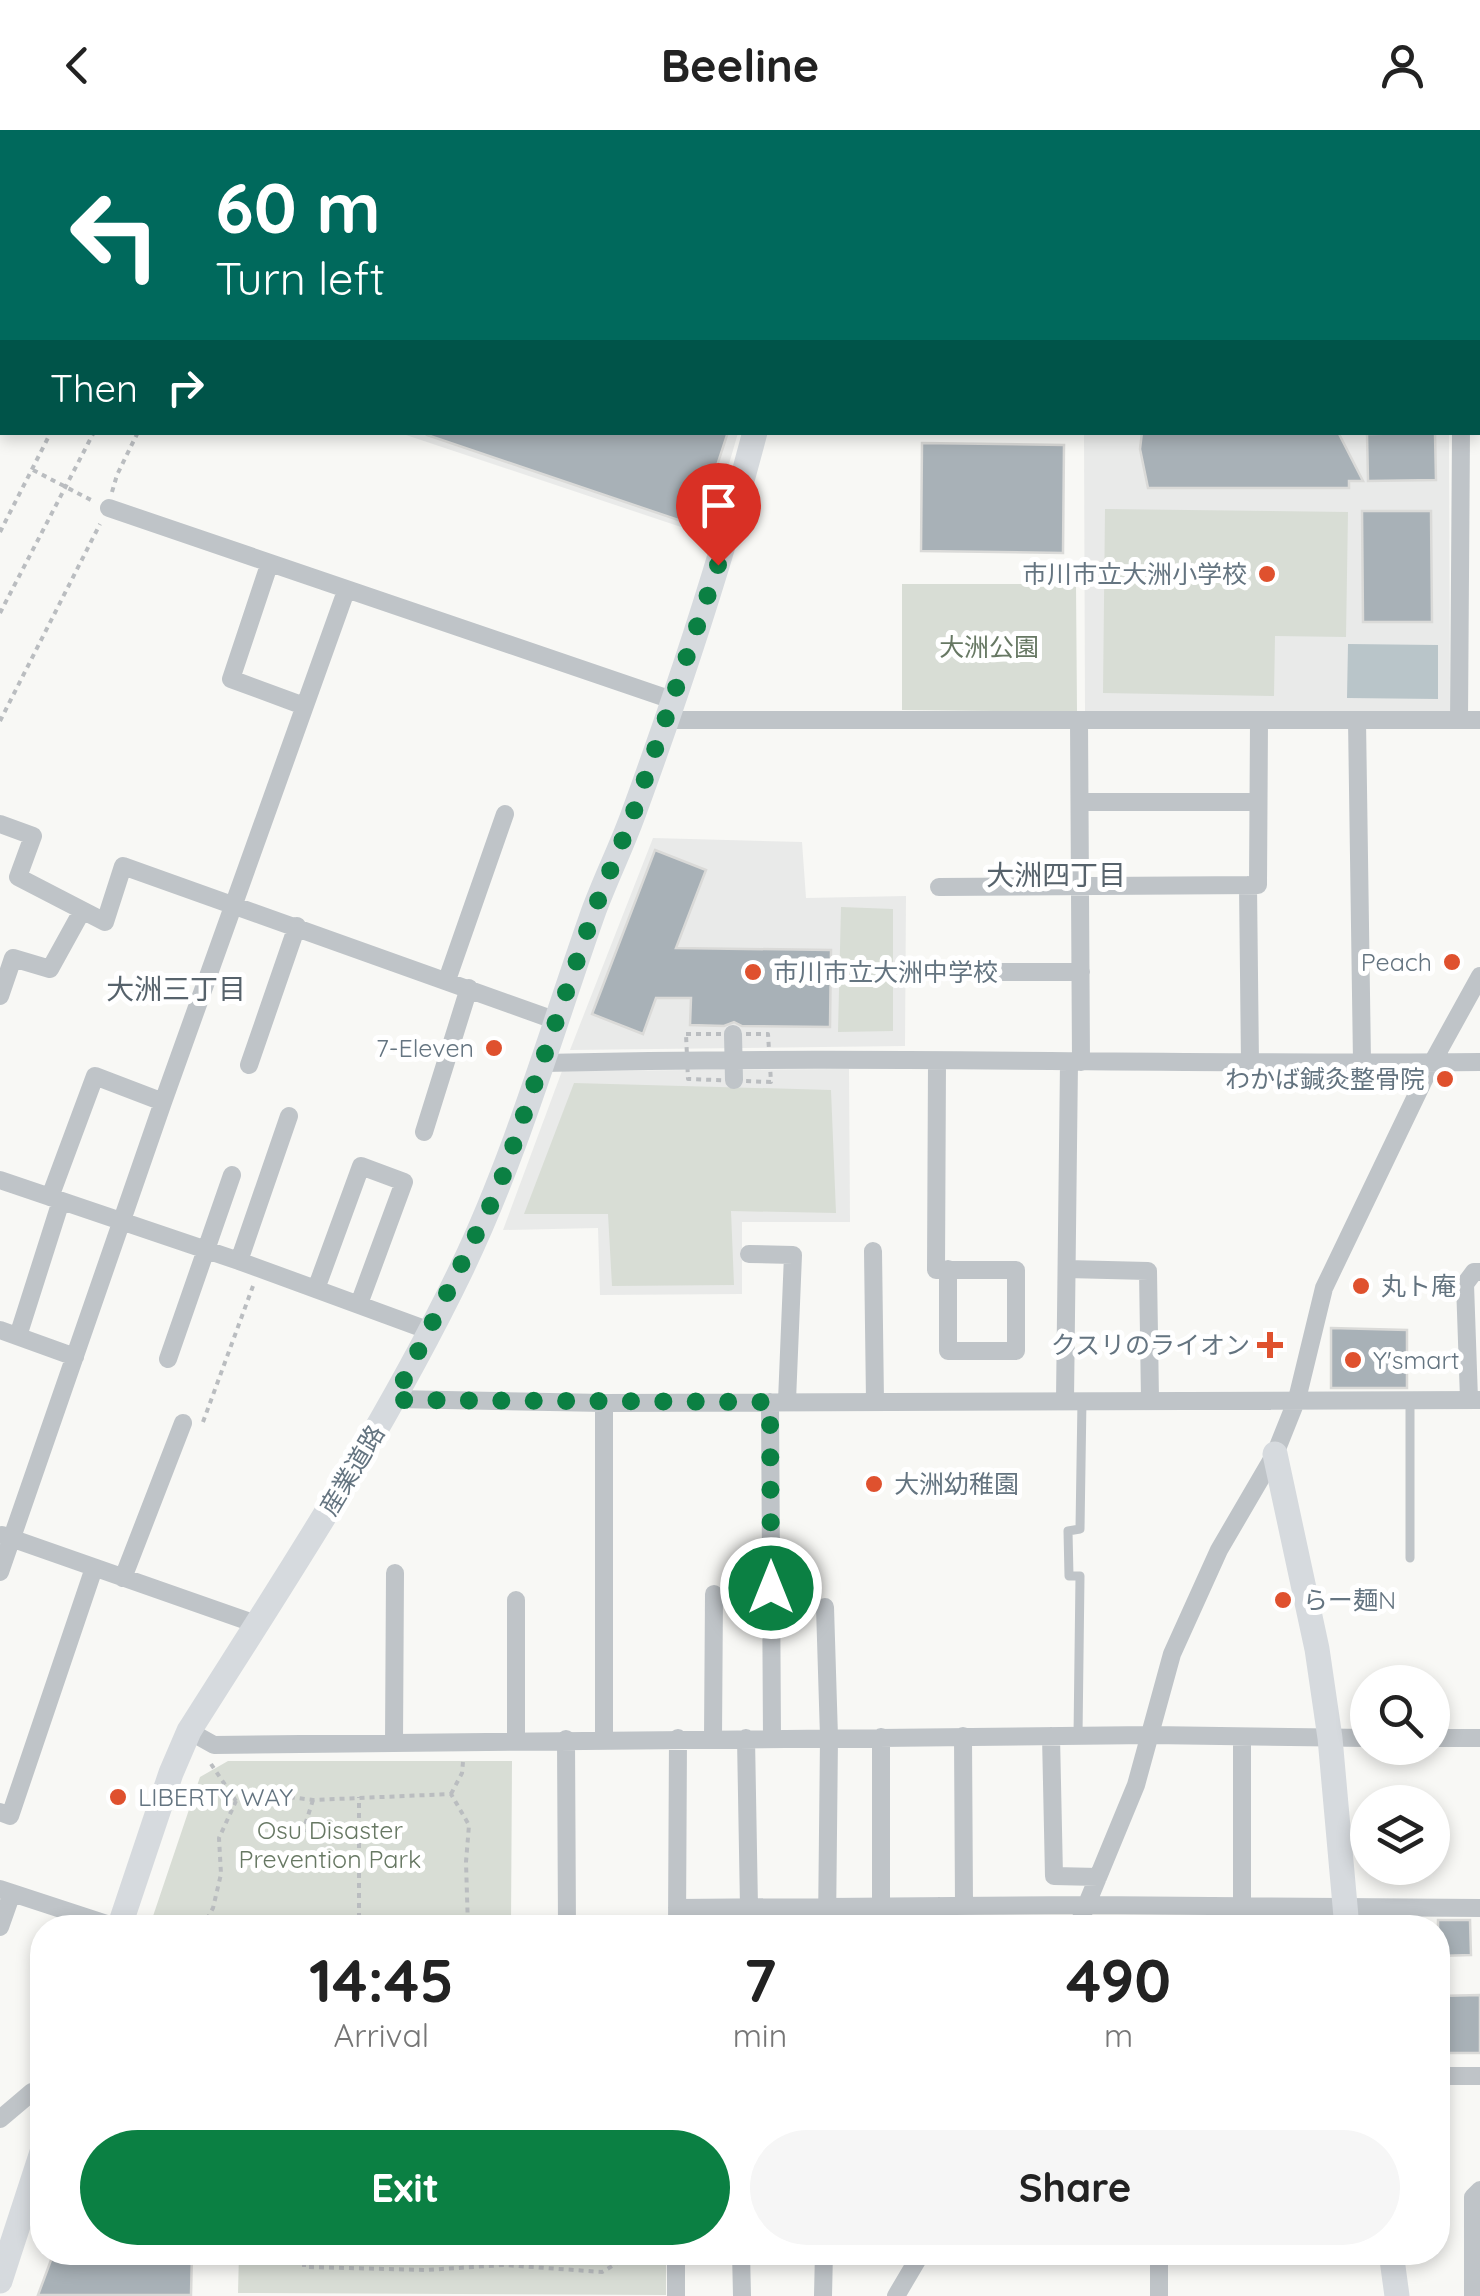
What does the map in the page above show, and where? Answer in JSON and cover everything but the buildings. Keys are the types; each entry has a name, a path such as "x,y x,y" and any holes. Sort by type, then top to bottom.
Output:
{"main road":[{"name":"産業道路","path":"123,1915 189,1731 394,1400 498,1190 595,908 669,710 729,531 754,435"},
{"path":"1275,1454 1317,1649 1330,1738 1345,1915"},
{"path":"0,2281 30,2189"},
{"path":"1393,2265 1397,2296"}],"street":[{"path":"1459,720 1461,435"},
{"path":"109,508 346,590 669,710 1079,721 1480,720"},
{"path":"269,565 231,678 304,706"},
{"path":"0,1572 6,1536 75,1357 346,590"},
{"path":"1357,720 1362,1062"},
{"path":"1073,1400 1066,1270 1080,972 1079,721"},
{"path":"939,887 1258,885 1258,721"},
{"path":"1080,802 1258,802"},
{"path":"447,980 506,814"},
{"path":"0,824 33,836 18,877 105,922 123,866 557,1020"},
{"path":"1248,885 1250,1064"},
{"path":"0,996 13,958 50,969 82,911"},
{"path":"248,1066 297,926"},
{"path":"965,972 1080,972"},
{"path":"1083,1915 1136,1785 1172,1654 1218,1550 1275,1454 1297,1399 1324,1288 1432,1062 1480,976"},
{"path":"424,1132 470,988"},
{"path":"733,1034 734,1080"},
{"path":"544,1063 687,1059 1480,1062"},
{"path":"937,1062 936,1270 948,1269 1016,1270 1016,1352 948,1351 948,1269"},
{"path":"75,1357 9,1333 96,1076 163,1102"},
{"path":"240,1261 289,1116"},
{"path":"316,1290 361,1166 404,1182 359,1304"},
{"path":"168,1359 232,1175"},
{"path":"0,1180 260,1268 430,1331"},
{"path":"874,1251 875,1401"},
{"path":"749,1254 793,1255 778,1402 772,1738"},
{"path":"1066,1270 1148,1271 1150,1400"},
{"path":"394,1400 1474,1400 1465,1284 1474,1272 1480,1272"},
{"path":"604,1403 604,1739"},
{"path":"123,1578 182,1423"},
{"path":"6,1536 256,1624"},
{"path":"0,1812 10,1816 94,1568"},
{"path":"394,1742 396,1573"},
{"path":"714,1594 714,1738"},
{"path":"516,1600 516,1740"},
{"path":"825,1606 828,1915"},
{"path":"189,1731 214,1744 1150,1735 1350,1738"},
{"path":"963,1736 964,1906"},
{"path":"1051,1736 1054,1876 1098,1877"},
{"path":"881,1737 881,1915"},
{"path":"1242,1737 1242,1907"},
{"path":"677,1915 678,1738"},
{"path":"746,1738 749,1907"},
{"path":"1450,1738 1480,1738"},
{"path":"566,1739 567,1915"},
{"path":"0,1926 6,1891 79,1915"},
{"path":"697,1915 749,1907 1087,1905 1242,1907 1317,1915"},
{"path":"939,1906 939,1915"},
{"path":"994,1906 994,1915"},
{"path":"1216,1906 1216,1915"},
{"path":"1386,1915 1480,1908"},
{"path":"1450,2076 1480,2076"},
{"path":"0,2119 30,2094"},
{"path":"1473,2296 1472,2197 1480,2190"},
{"path":"676,2265 676,2296"},
{"path":"741,2265 742,2296"},
{"path":"823,2296 824,2265"},
{"path":"896,2296 914,2265"},
{"path":"1159,2265 1159,2296"}],"lane":[{"path":"1073,1400 1080,1530 1068,1531 1069,1576 1080,1576 1078,1736"},
{"path":"1410,1400 1410,1558"}],"path":[{"path":"0,532 50,435"},
{"path":"0,613 92,435"},
{"path":"0,722 109,508 116,475 136,435"},
{"path":"32,470 109,508"},
{"path":"182,1423 201,1428 260,1268"},
{"path":"451,1794 462,1773 464,1741"},
{"path":"214,1744 211,1766 236,1801"},
{"path":"210,1915 221,1874 219,1838 236,1801 258,1793 313,1800 451,1794"},
{"path":"451,1794 469,1825 468,1915"},
{"path":"359,1797 359,1915"},
{"path":"313,1800 303,1830 306,1837 359,1839"},
{"path":"304,2265 426,2270 504,2266 602,2272 614,2265"}],"shaded area":[{"path":"406,435 737,435 708,536"},
{"name":"市川市立大洲小学校","path":"1084,435 1449,435 1450,714 1085,715"},
{"path":"1348,644 1438,645 1438,699 1347,698"},
{"name":"市川市立大洲中学校","path":"653,838 802,842 806,898 906,896 905,1046 570,1050"},
{"path":"849,1069 850,1222 742,1222 742,1294 600,1295 598,1228 503,1230 562,1071"}],"green space":[{"path":"1105,509 1348,512 1346,637 1275,636 1274,696 1103,693"},
{"name":"大洲公園","path":"902,584 1076,584 1077,712 902,710"},
{"path":"841,907 893,909 893,1031 838,1032"},
{"path":"574,1083 831,1090 836,1213 731,1211 734,1285 612,1286 608,1214 524,1214"},
{"name":"Osu Disaster Prevention Park","path":"228,1761 512,1761 511,1915 153,1915 200,1777"},
{"path":"239,2265 666,2265 666,2295 238,2293"}],"place":[{"name":"市川市立大洲小学校","path":"1267,574"},
{"name":"Peach","path":"1452,962"},
{"name":"市川市立大洲中学校","path":"753,972"},
{"name":"7-Eleven","path":"494,1048"},
{"name":"わかば鍼灸整骨院","path":"1445,1079"},
{"name":"丸ト庵","path":"1361,1286"},
{"name":"クスリのライオン","path":"1270,1345"},
{"name":"Y'smart","path":"1353,1360"},
{"name":"大洲幼稚園","path":"874,1484"},
{"name":"らー麺N","path":"1283,1600"},
{"name":"LIBERTY WAY","path":"118,1797"}],"district":[{"name":"大洲四丁目","path":"1056,875"},
{"name":"大洲三丁目","path":"176,989"}],"route":[{"path":"718,565 498,1190 394,1400 770,1402 771,1588"}]}
